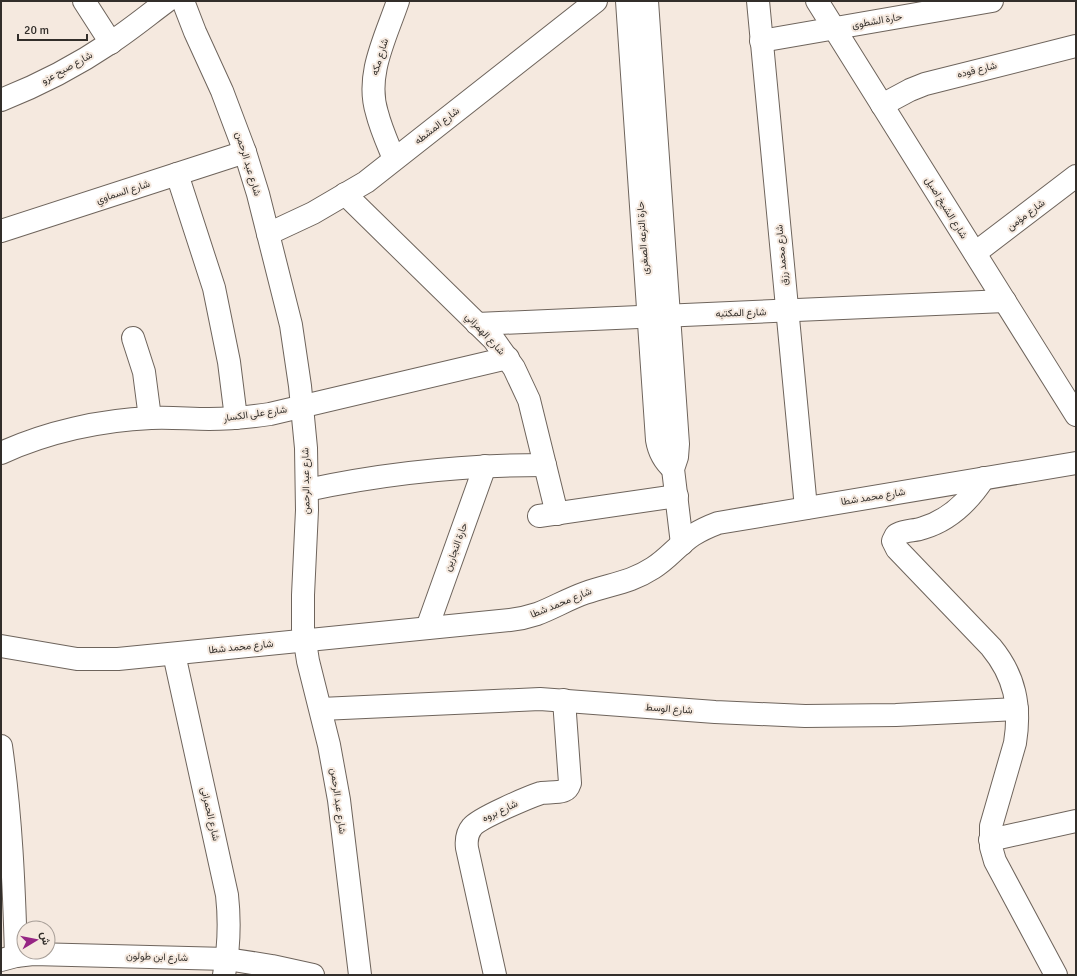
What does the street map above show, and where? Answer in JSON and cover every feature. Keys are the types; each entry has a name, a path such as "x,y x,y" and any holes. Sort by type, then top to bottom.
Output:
{"street":[{"path":"84,1 111,43"},
{"name":"شارع صبح عزو","path":"1,100 58,74 111,43 167,1"},
{"name":"شارع عبد الرحمن","path":"183,1 195,32 222,90 245,152 291,325 306,448 307,490 302,618 304,641 321,709 338,800 360,975"},
{"name":"شارع مكه","path":"394,159 376,114 373,91 374,74 378,58 398,1"},
{"name":"شارع المشطه","path":"268,234 308,216 366,182 596,1"},
{"name":"حارة الترعه الصغرى","path":"627,1 659,316"},
{"name":"حارة الترعه الصغرى","path":"647,1 659,316 657,440 661,453 673,469 682,544"},
{"name":"شارع محمد رزق","path":"758,1 806,508"},
{"name":"شارع الشيخ اصيل","path":"817,1 1076,414"},
{"name":"حارة الشطوى","path":"762,41 992,1"},
{"name":"شارع فوده","path":"882,105 925,84 1076,46"},
{"name":"شارع السماوي","path":"1,231 245,152"},
{"path":"177,174 214,288 229,362 236,418"},
{"name":"شارع مؤمن","path":"975,253 1076,176"},
{"name":"شارع الهمزاني","path":"346,194 494,340 508,358 520,378 529,400 545,465 548,515 676,496"},
{"name":"شارع المكتبه","path":"477,324 1005,301"},
{"path":"133,338 144,372 150,418"},
{"name":"شارع على الكسار","path":"1,453 33,440 106,423 150,418 210,419 270,414 508,358"},
{"name":"شارع محمد شطا","path":"1,646 63,657 91,660 132,659 510,620 537,614 575,596 622,583 639,576 664,560 693,535 718,523 1076,463"},
{"path":"307,490 396,473 463,467 545,465"},
{"name":"حارة النجارين","path":"427,628 485,466"},
{"path":"984,478 973,495 950,515 924,528 898,534 896,535 894,541 897,550 998,656 1009,676 1016,698 1018,720 1015,743 992,818 990,840 995,861 1056,975"},
{"name":"شارع الحمرانى","path":"174,654 228,895 229,927 226,967"},
{"name":"شارع الوسط","path":"321,709 540,698 685,710 806,716 896,716 1017,709"},
{"name":"شارع بروه","path":"495,975 466,848 467,837 471,828 479,821 535,795 550,792 562,792 569,787 570,782 564,700"},
{"path":"1,746 12,860 8,958"},
{"path":"990,840 1076,821"},
{"name":"شارع ابن طولون","path":"8,958 44,954 226,967 272,966 313,975"}]}
